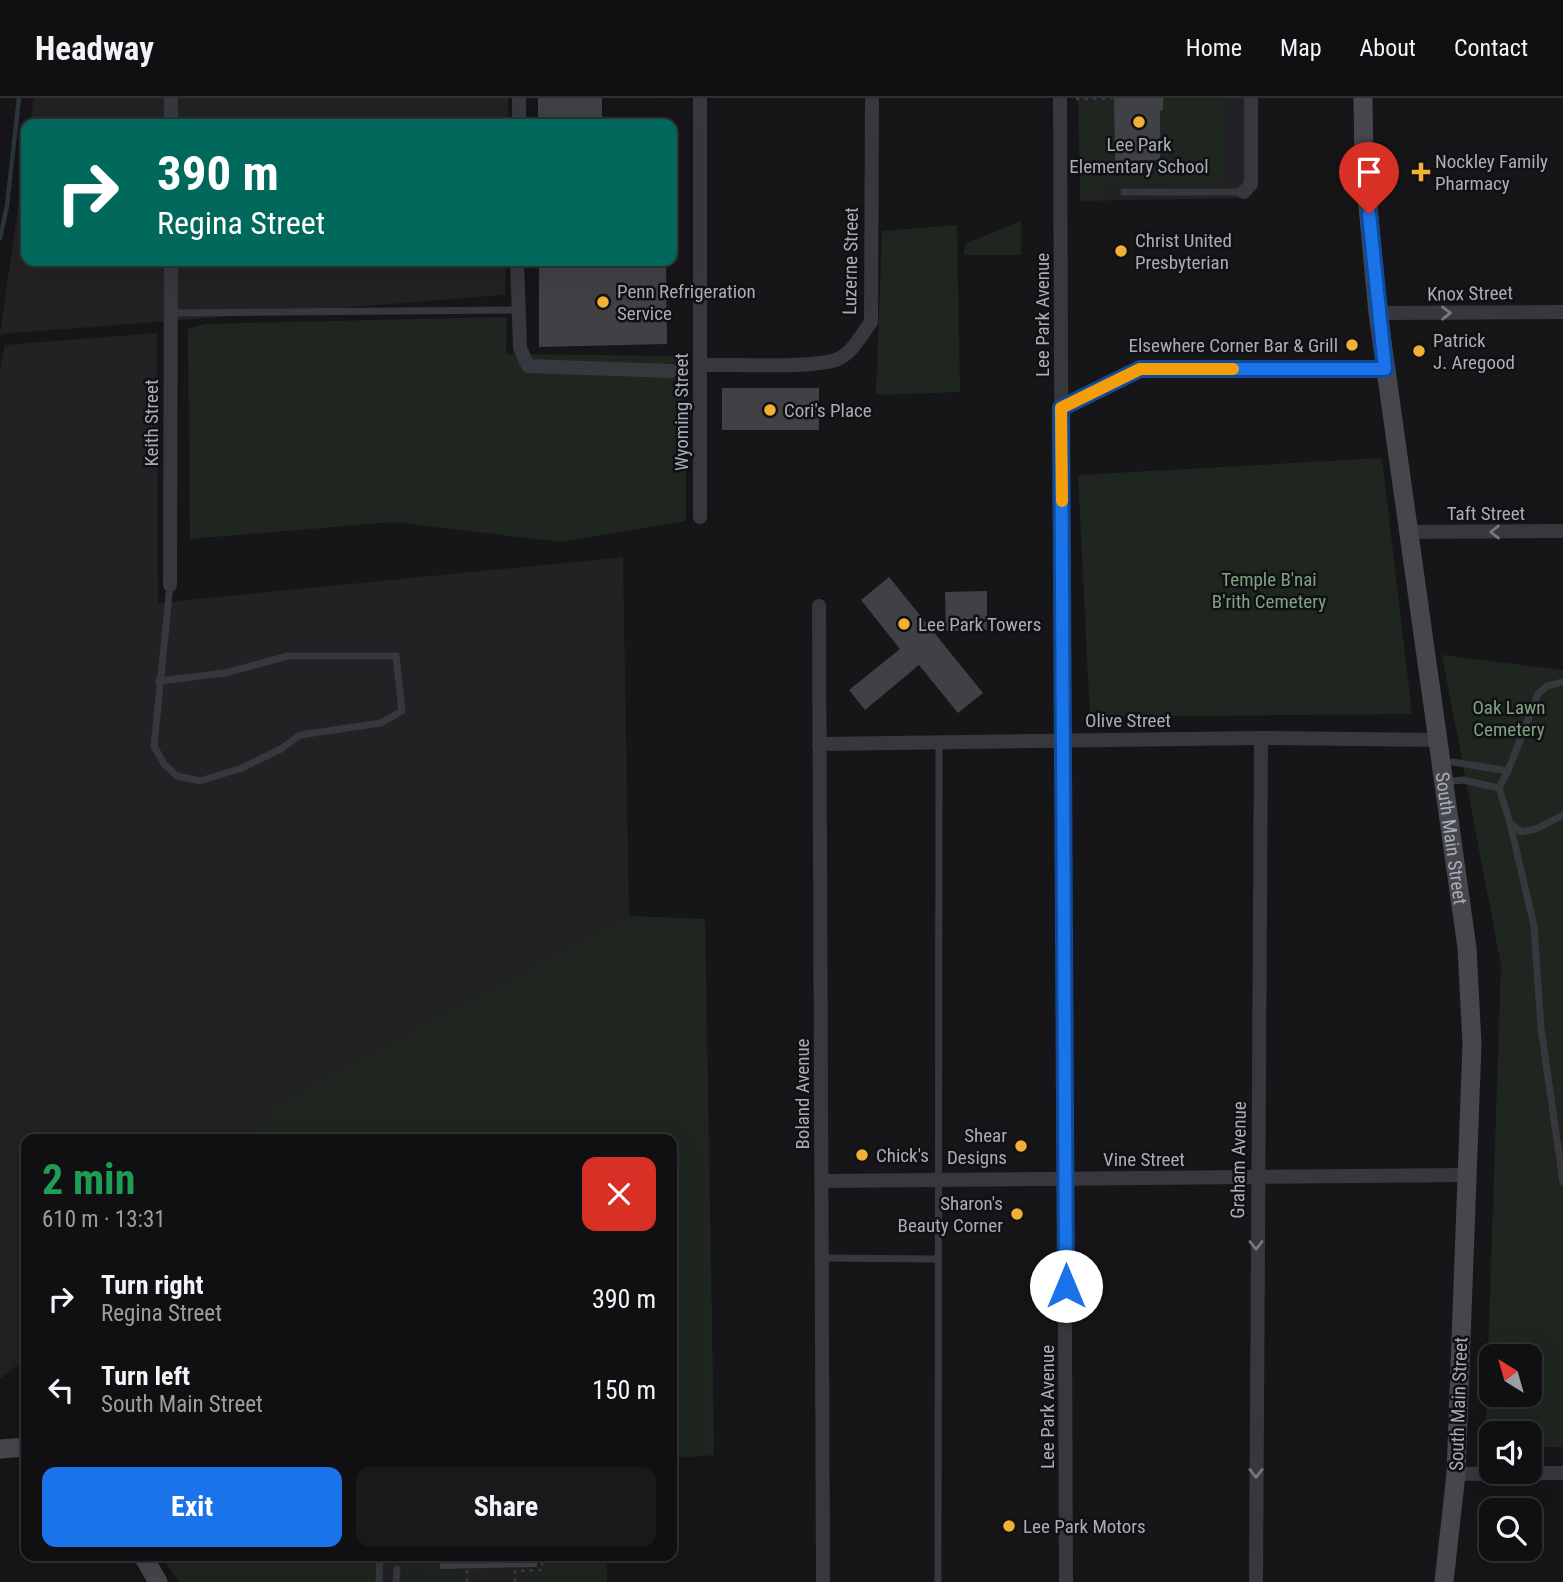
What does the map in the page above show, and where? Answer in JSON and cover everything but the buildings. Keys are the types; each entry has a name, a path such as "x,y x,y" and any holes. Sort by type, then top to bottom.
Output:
{"main road":[{"name":"South Main Street","path":"1363,98 1364,164 1378,313 1467,948 1472,1044 1456,1474 1444,1582"},
{"path":"0,1449 21,1447"},
{"path":"146,1561 158,1582"}],"street":[{"path":"171,98 171,119"},
{"path":"519,98 519,119"},
{"name":"Wyoming Street","path":"700,98 700,517"},
{"name":"Luzerne Street","path":"701,365 781,364 838,359 854,345 871,322 872,98"},
{"name":"Lee Park Avenue","path":"1060,98 1066,1582"},
{"path":"1244,192 1251,184 1251,98"},
{"name":"Keith Street","path":"170,585 171,266"},
{"path":"517,266 520,348 528,366 671,371"},
{"name":"Knox Street","path":"1378,313 1563,312"},
{"path":"1061,408 1140,369 1385,369"},
{"name":"Taft Street","path":"1409,532 1563,531"},
{"name":"Boland Avenue","path":"819,606 823,1582"},
{"name":"Graham Avenue","path":"1256,1582 1256,1177 1261,738"},
{"name":"Olive Street","path":"819,744 1064,739 1438,740"},
{"name":"Vine Street","path":"822,1181 1466,1175"},
{"path":"1456,1474 1563,1473"}],"lane":[{"path":"1124,192 1244,192"},
{"path":"170,313 517,310"},
{"path":"159,681 225,673 288,656 396,656 402,712 380,723 300,735 281,749 251,763 200,781 177,776 164,764 154,746 159,681 170,585"},
{"path":"1563,682 1547,686 1538,694 1499,788 1534,926 1541,1028 1563,1182"},
{"path":"938,1582 939,742"},
{"path":"1453,762 1508,771"},
{"path":"1445,782 1463,780 1499,788"},
{"path":"1510,823 1521,832 1536,829 1563,815"},
{"path":"822,1258 937,1259"},
{"path":"380,1561 380,1582"},
{"path":"396,1582 397,1569"}],"path":[{"path":"1076,99 1114,98"},
{"path":"515,1582 515,1570 542,1570 542,1561"},
{"path":"467,1570 467,1582"}],"shaded area":[{"path":"34,98 508,98 508,119 31,119"},
{"path":"1078,98 1246,98 1247,198 1080,201"},
{"path":"21,185 21,266 506,266 505,295 0,334"},
{"path":"157,333 158,603 623,557 629,916 705,919 714,1455 677,1458 677,1134 21,1134 21,1362 0,1379 0,370 5,345"},
{"path":"164,1561 607,1561 607,1582 179,1582"}],"green space":[{"path":"1163,98 1225,98 1224,183 1105,185 1105,196 1081,196 1081,103 1105,102 1105,129 1106,103 1114,103 1115,161 1160,160 1160,111 1163,110"},
{"path":"1021,221 1021,255 964,255 965,244"},
{"path":"957,225 960,392 876,395 882,231"},
{"path":"507,317 506,354 686,356 686,521 561,542 394,522 190,539 188,329 205,324"},
{"name":"Temple B'nai B'rith Cemetery","path":"1382,458 1412,714 1090,717 1078,475"},
{"name":"Oak Lawn Cemetery","path":"1442,655 1563,670 1563,1447 1542,1447 1542,1421 1486,1421 1486,1407 1542,1407 1542,1344 1488,1344 1501,965"},
{"path":"629,916 705,919 714,1455 677,1458 677,1134 249,1134 281,1102"},
{"path":"164,1561 374,1561 374,1582 179,1582"},
{"path":"547,1561 607,1561 607,1582 519,1582 519,1572 546,1572"},
{"path":"465,1572 465,1582 400,1582 403,1575"}],"waterway":[{"path":"0,238 7,206 19,98"}],"slow traffic":[{"path":"1062,501 1061,408 1140,369 1233,369"}],"place":[{"name":"Lee Park Elementary School","path":"1139,122"},
{"name":"Nockley Family Pharmacy","path":"1421,172"},
{"name":"Christ United Presbyterian","path":"1121,251"},
{"name":"Penn Refrigeration Service","path":"603,302"},
{"name":"Elsewhere Corner Bar & Grill","path":"1352,345"},
{"name":"Patrick J. Aregood","path":"1419,351"},
{"name":"Cori's Place","path":"770,410"},
{"name":"Lee Park Towers","path":"904,624"},
{"name":"Shear Designs","path":"1021,1146"},
{"name":"Chick's","path":"862,1155"},
{"name":"Sharon's Beauty Corner","path":"1017,1214"},
{"name":"Lee Park Motors","path":"1009,1526"}],"route":[{"path":"1066,1286 1061,408 1140,369 1385,369 1369,214"}]}
